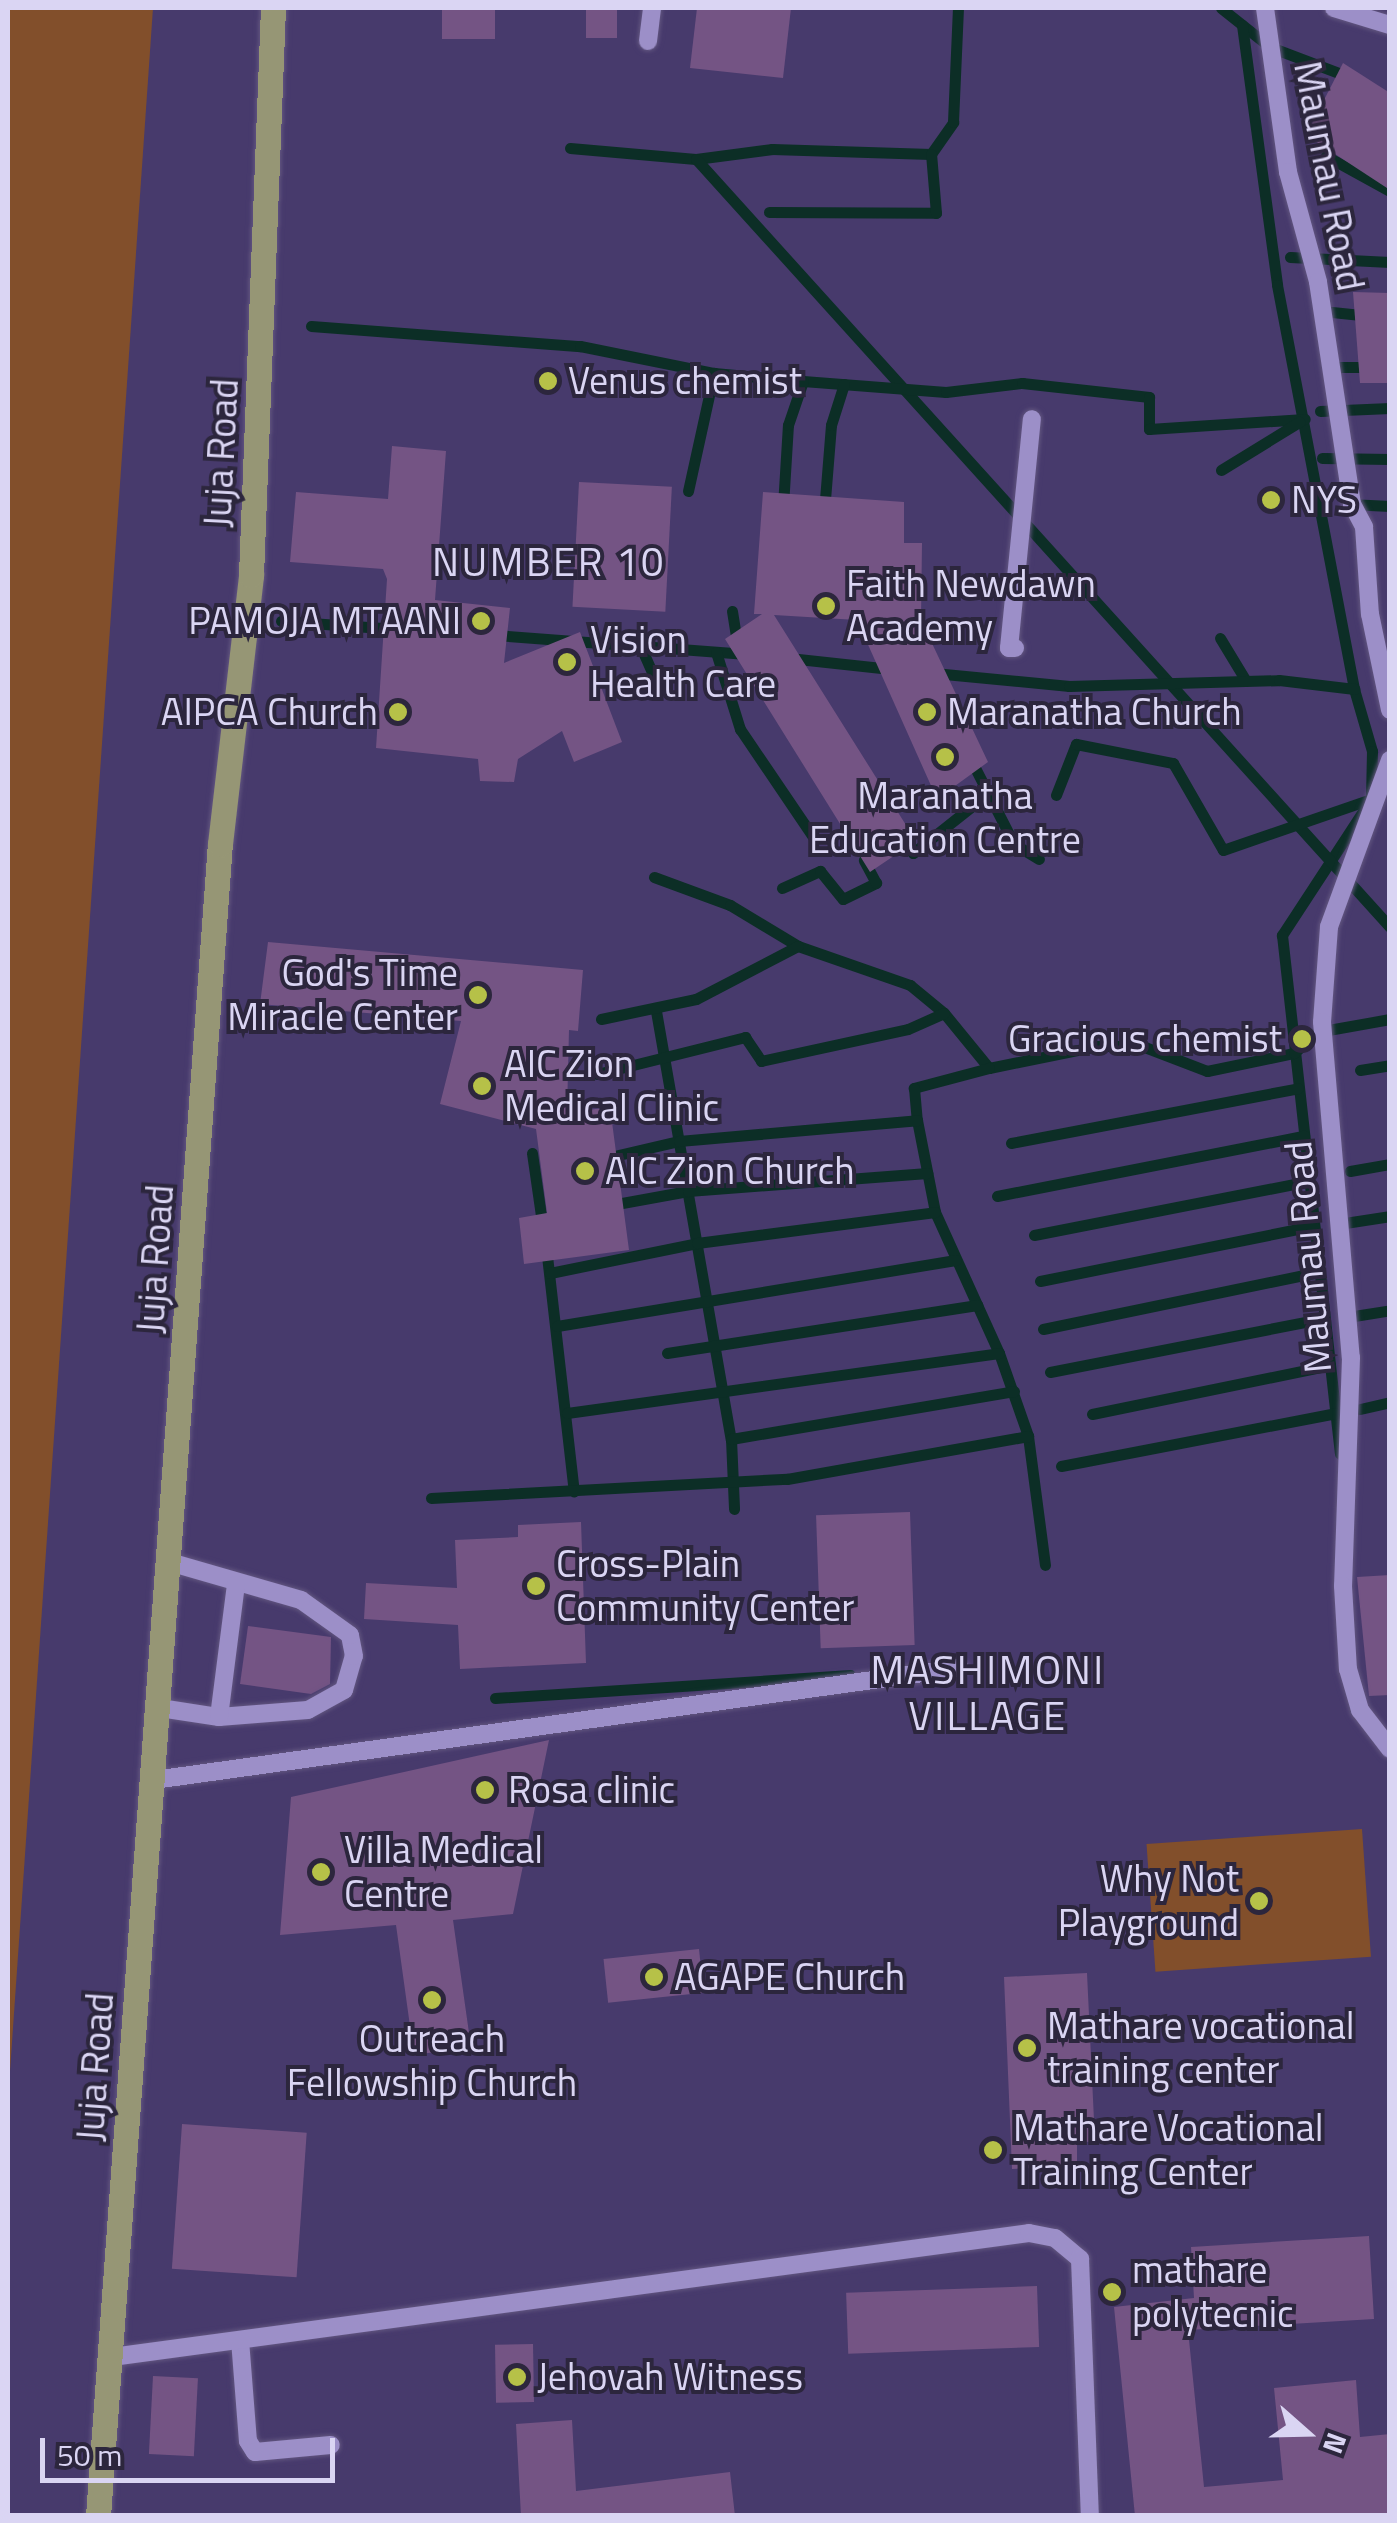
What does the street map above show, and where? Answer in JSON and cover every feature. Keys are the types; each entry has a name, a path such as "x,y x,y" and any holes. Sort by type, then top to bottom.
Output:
{"main road":[{"name":"Juja Road","path":"98,2516 160,1708 220,844 252,556 273,8"}],"street":[{"path":"648,41 652,8"},
{"name":"Maumau Road","path":"1264,8 1288,172 1318,282 1352,504 1364,526 1370,614 1390,710"},
{"path":"1334,8 1390,24"},
{"path":"1015,648 1009,648 1032,420"},
{"name":"Maumau Road","path":"1390,760 1378,806 1344,877 1322,974 1351,1358 1345,1638 1360,1710 1390,1749"},
{"path":"160,1708 219,1717 326,1705 344,1690 354,1656 350,1634 300,1600 168,1562"},
{"path":"219,1717 236,1584"},
{"path":"154,1780 959,1668"},
{"path":"112,2357 1030,2233 1054,2238 1080,2259 1090,2516"},
{"path":"240,2340 248,2441 255,2452 331,2446"}],"shaded area":[{"path":"8,8 153,8 8,2100"},
{"name":"Why Not Playground","path":"1362,1829 1371,1957 1155,1972 1147,1844"}],"building":[{"path":"442,8 495,8 495,39 442,39"},
{"path":"586,8 617,8 617,38 586,38"},
{"path":"697,8 791,8 783,78 690,68"},
{"path":"1343,63 1390,93 1390,190 1306,135"},
{"path":"1353,292 1390,293 1390,383 1360,383"},
{"path":"392,446 446,451 435,600 510,608 504,663 580,632 622,742 574,762 562,731 518,759 514,782 480,781 478,759 376,748 387,579 383,569 290,562 296,492 388,499"},
{"path":"579,482 672,487 665,612 572,607"},
{"path":"763,492 904,502 904,543 922,543 921,620 988,762 937,799 857,620 774,615 916,841 870,872 725,639 762,614 754,614"},
{"path":"268,942 583,970 578,1031 569,1030 567,1113 610,1107 629,1250 524,1264 519,1218 547,1213 536,1129 440,1104 461,1021 260,1004"},
{"path":"910,1512 915,1645 821,1648 816,1515"},
{"path":"581,1522 586,1663 460,1669 458,1625 364,1619 366,1583 457,1588 455,1540 518,1537 518,1525"},
{"path":"1390,1575 1390,1695 1369,1696 1357,1577"},
{"path":"248,1626 331,1637 330,1684 311,1694 240,1684"},
{"path":"549,1740 513,1914 453,1920 471,2047 414,2055 396,1925 280,1935 291,1797"},
{"path":"699,1949 704,1993 608,2003 604,1959"},
{"path":"1087,1973 1095,2141 1077,2143 1077,2166 1012,2169 1004,1977"},
{"path":"182,2124 307,2133 297,2277 172,2269"},
{"path":"1369,2236 1374,2319 1188,2330 1204,2487 1283,2480 1274,2388 1356,2380 1360,2437 1390,2434 1390,2513 1135,2516 1114,2307 1194,2298 1191,2247"},
{"path":"1037,2286 1039,2347 848,2354 846,2293"},
{"path":"533,2344 534,2402 496,2403 495,2345"},
{"path":"153,2376 198,2378 194,2456 149,2454"},
{"path":"572,2420 576,2491 730,2472 735,2516 521,2516 516,2424"}],"waterway":[{"path":"570,148 696,159 772,149 931,154 953,122 958,8"},
{"path":"1221,8 1270,47 1352,78"},
{"path":"1242,25 1277,285 1354,689 1372,751 1371,799 1282,935 1340,1454"},
{"path":"769,212 936,213 931,154"},
{"path":"1326,156 1390,191"},
{"path":"696,159 1390,927"},
{"path":"1290,257 1390,262"},
{"path":"1332,312 1368,316"},
{"path":"311,326 580,346 714,373 803,381 946,392 1022,383 1149,397 1149,429 1305,419"},
{"path":"1332,367 1372,367"},
{"path":"688,491 714,373"},
{"path":"783,506 788,425 803,381"},
{"path":"824,512 831,425 844,384"},
{"path":"1320,411 1390,408"},
{"path":"1221,470 1299,422"},
{"path":"1322,458 1390,459"},
{"path":"1349,504 1390,506"},
{"path":"732,611 738,647"},
{"path":"281,621 397,629"},
{"path":"495,635 746,654"},
{"path":"1220,638 1246,681"},
{"path":"640,645 659,688"},
{"path":"716,652 740,729 813,837"},
{"path":"789,658 890,669"},
{"path":"934,673 1069,686 1279,680 1354,689"},
{"path":"1056,795 1076,744 1173,763 1223,850 1371,799"},
{"path":"970,758 1014,844 1039,859"},
{"path":"902,834 913,853 986,795"},
{"path":"782,888 820,871 843,899 876,883 864,860"},
{"path":"654,877 730,905 798,946 910,985 944,1013 989,1068 1097,1046 1142,1046 1207,1071 1294,1053 1317,1032 1390,1019"},
{"path":"601,1019 696,999 798,946"},
{"path":"656,1011 731,1439 734,1509"},
{"path":"597,1074 745,1037 761,1061 908,1029 944,1013"},
{"path":"1360,1070 1390,1065"},
{"path":"989,1068 914,1088 917,1120 935,1212 999,1353 1028,1436 1045,1565"},
{"path":"1011,1143 1298,1088"},
{"path":"614,1156 679,1141 917,1120"},
{"path":"997,1196 1304,1136"},
{"path":"532,1153 543,1229"},
{"path":"1350,1171 1390,1164"},
{"path":"622,1203 688,1191 927,1173"},
{"path":"1034,1235 1309,1181"},
{"path":"550,1273 697,1243 935,1212"},
{"path":"1345,1223 1390,1216"},
{"path":"1040,1281 1314,1226"},
{"path":"546,1247 574,1491"},
{"path":"557,1326 956,1260"},
{"path":"1043,1329 1319,1272"},
{"path":"667,1353 977,1305"},
{"path":"1354,1316 1390,1310"},
{"path":"1050,1372 1324,1318"},
{"path":"567,1413 999,1353"},
{"path":"1092,1414 1330,1365"},
{"path":"731,1439 1014,1391"},
{"path":"1360,1409 1390,1402"},
{"path":"1061,1466 1335,1413"},
{"path":"431,1498 787,1479 1028,1436"},
{"path":"495,1698 850,1675"}],"place":[{"name":"Venus chemist","path":"548,381"},
{"name":"NYS","path":"1271,500"},
{"name":"Faith Newdawn Academy","path":"826,606"},
{"name":"PAMOJA MTAANI","path":"481,621"},
{"name":"Vision Health Care","path":"567,662"},
{"name":"AIPCA Church","path":"398,712"},
{"name":"Maranatha Church","path":"927,712"},
{"name":"Maranatha Education Centre","path":"945,757"},
{"name":"God's Time Miracle Center","path":"478,995"},
{"name":"Gracious chemist","path":"1302,1039"},
{"name":"AIC Zion Medical Clinic","path":"482,1086"},
{"name":"AIC Zion Church","path":"585,1171"},
{"name":"Cross-Plain Community Center","path":"536,1586"},
{"name":"Rosa clinic","path":"485,1790"},
{"name":"Villa Medical Centre","path":"321,1872"},
{"name":"Why Not Playground","path":"1259,1901"},
{"name":"AGAPE Church","path":"654,1977"},
{"name":"Outreach Fellowship Church","path":"432,2000"},
{"name":"Mathare vocational training center","path":"1027,2048"},
{"name":"Mathare Vocational Training Center","path":"993,2150"},
{"name":"mathare polytecnic","path":"1112,2292"},
{"name":"Jehovah Witness","path":"517,2377"}],"district":[{"name":"NUMBER 10","path":"549,562"},
{"name":"MASHIMONI VILLAGE","path":"988,1693"}]}
